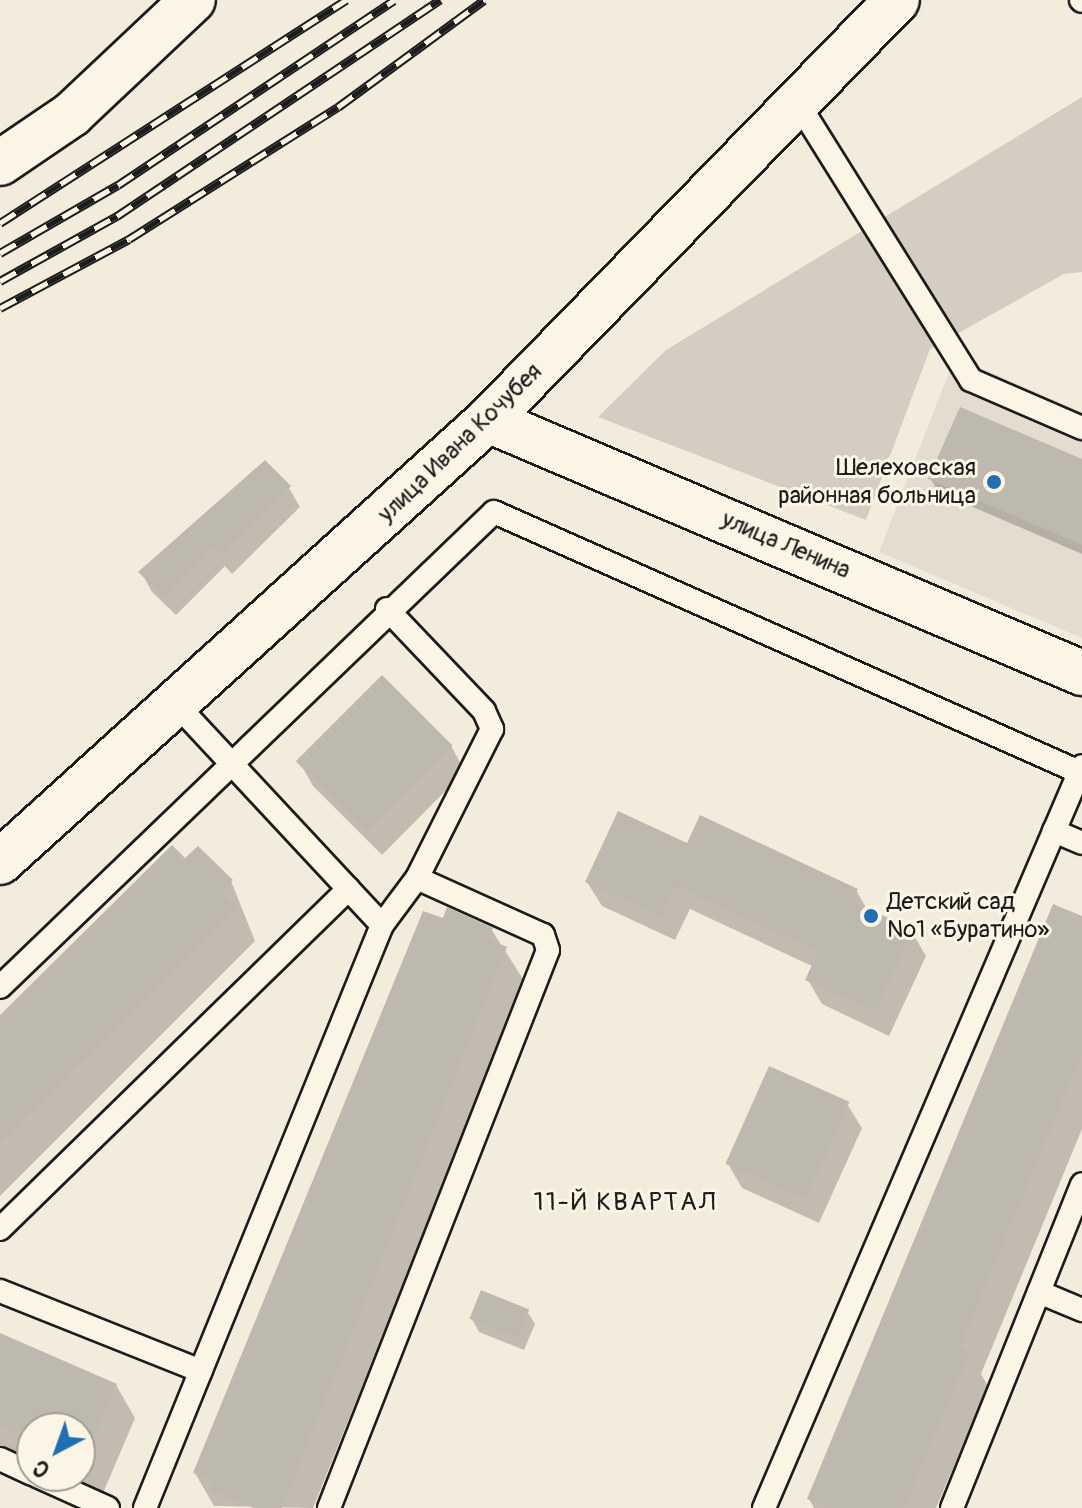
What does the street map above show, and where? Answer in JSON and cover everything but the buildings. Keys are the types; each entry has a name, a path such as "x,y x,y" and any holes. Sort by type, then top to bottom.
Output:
{"street":[{"path":"0,163 72,114 193,0"},
{"name":"улица Ивана Кочубея","path":"0,862 177,705 488,420 796,100 897,0"},
{"name":"улица Ленина","path":"488,420 1082,673"}],"lane":[{"path":"796,100 971,380 1082,428"},
{"path":"0,987 482,517 505,514 1081,769 764,1508"},
{"path":"149,1507 382,925 417,878 492,729 484,711 387,609"},
{"path":"177,705 382,925"},
{"path":"1054,831 1082,843"},
{"path":"329,1508 548,950 543,935 417,878"},
{"path":"0,1229 349,889"},
{"path":"952,1508 1082,1184"},
{"path":"0,1291 201,1371"},
{"path":"1039,1292 1082,1310"},
{"path":"73,1492 108,1508"}],"shaded area":[{"path":"1082,97 1082,272 1064,274 930,349 866,520 598,417 666,350"},
{"name":"Шелеховская районная больница","path":"955,357 1082,412 1082,638 879,552"}],"railway":[{"path":"0,223 346,0"},
{"path":"0,253 118,185 394,0"},
{"path":"0,281 117,216 440,0"},
{"path":"0,308 129,239 338,107 484,0"}],"place":[{"name":"Шелеховская районная больница","path":"994,482"},
{"name":"Детский сад №1 «Буратино»","path":"871,916"}],"district":[{"name":"11-Й КВАРТАЛ","path":"625,1203"}]}
